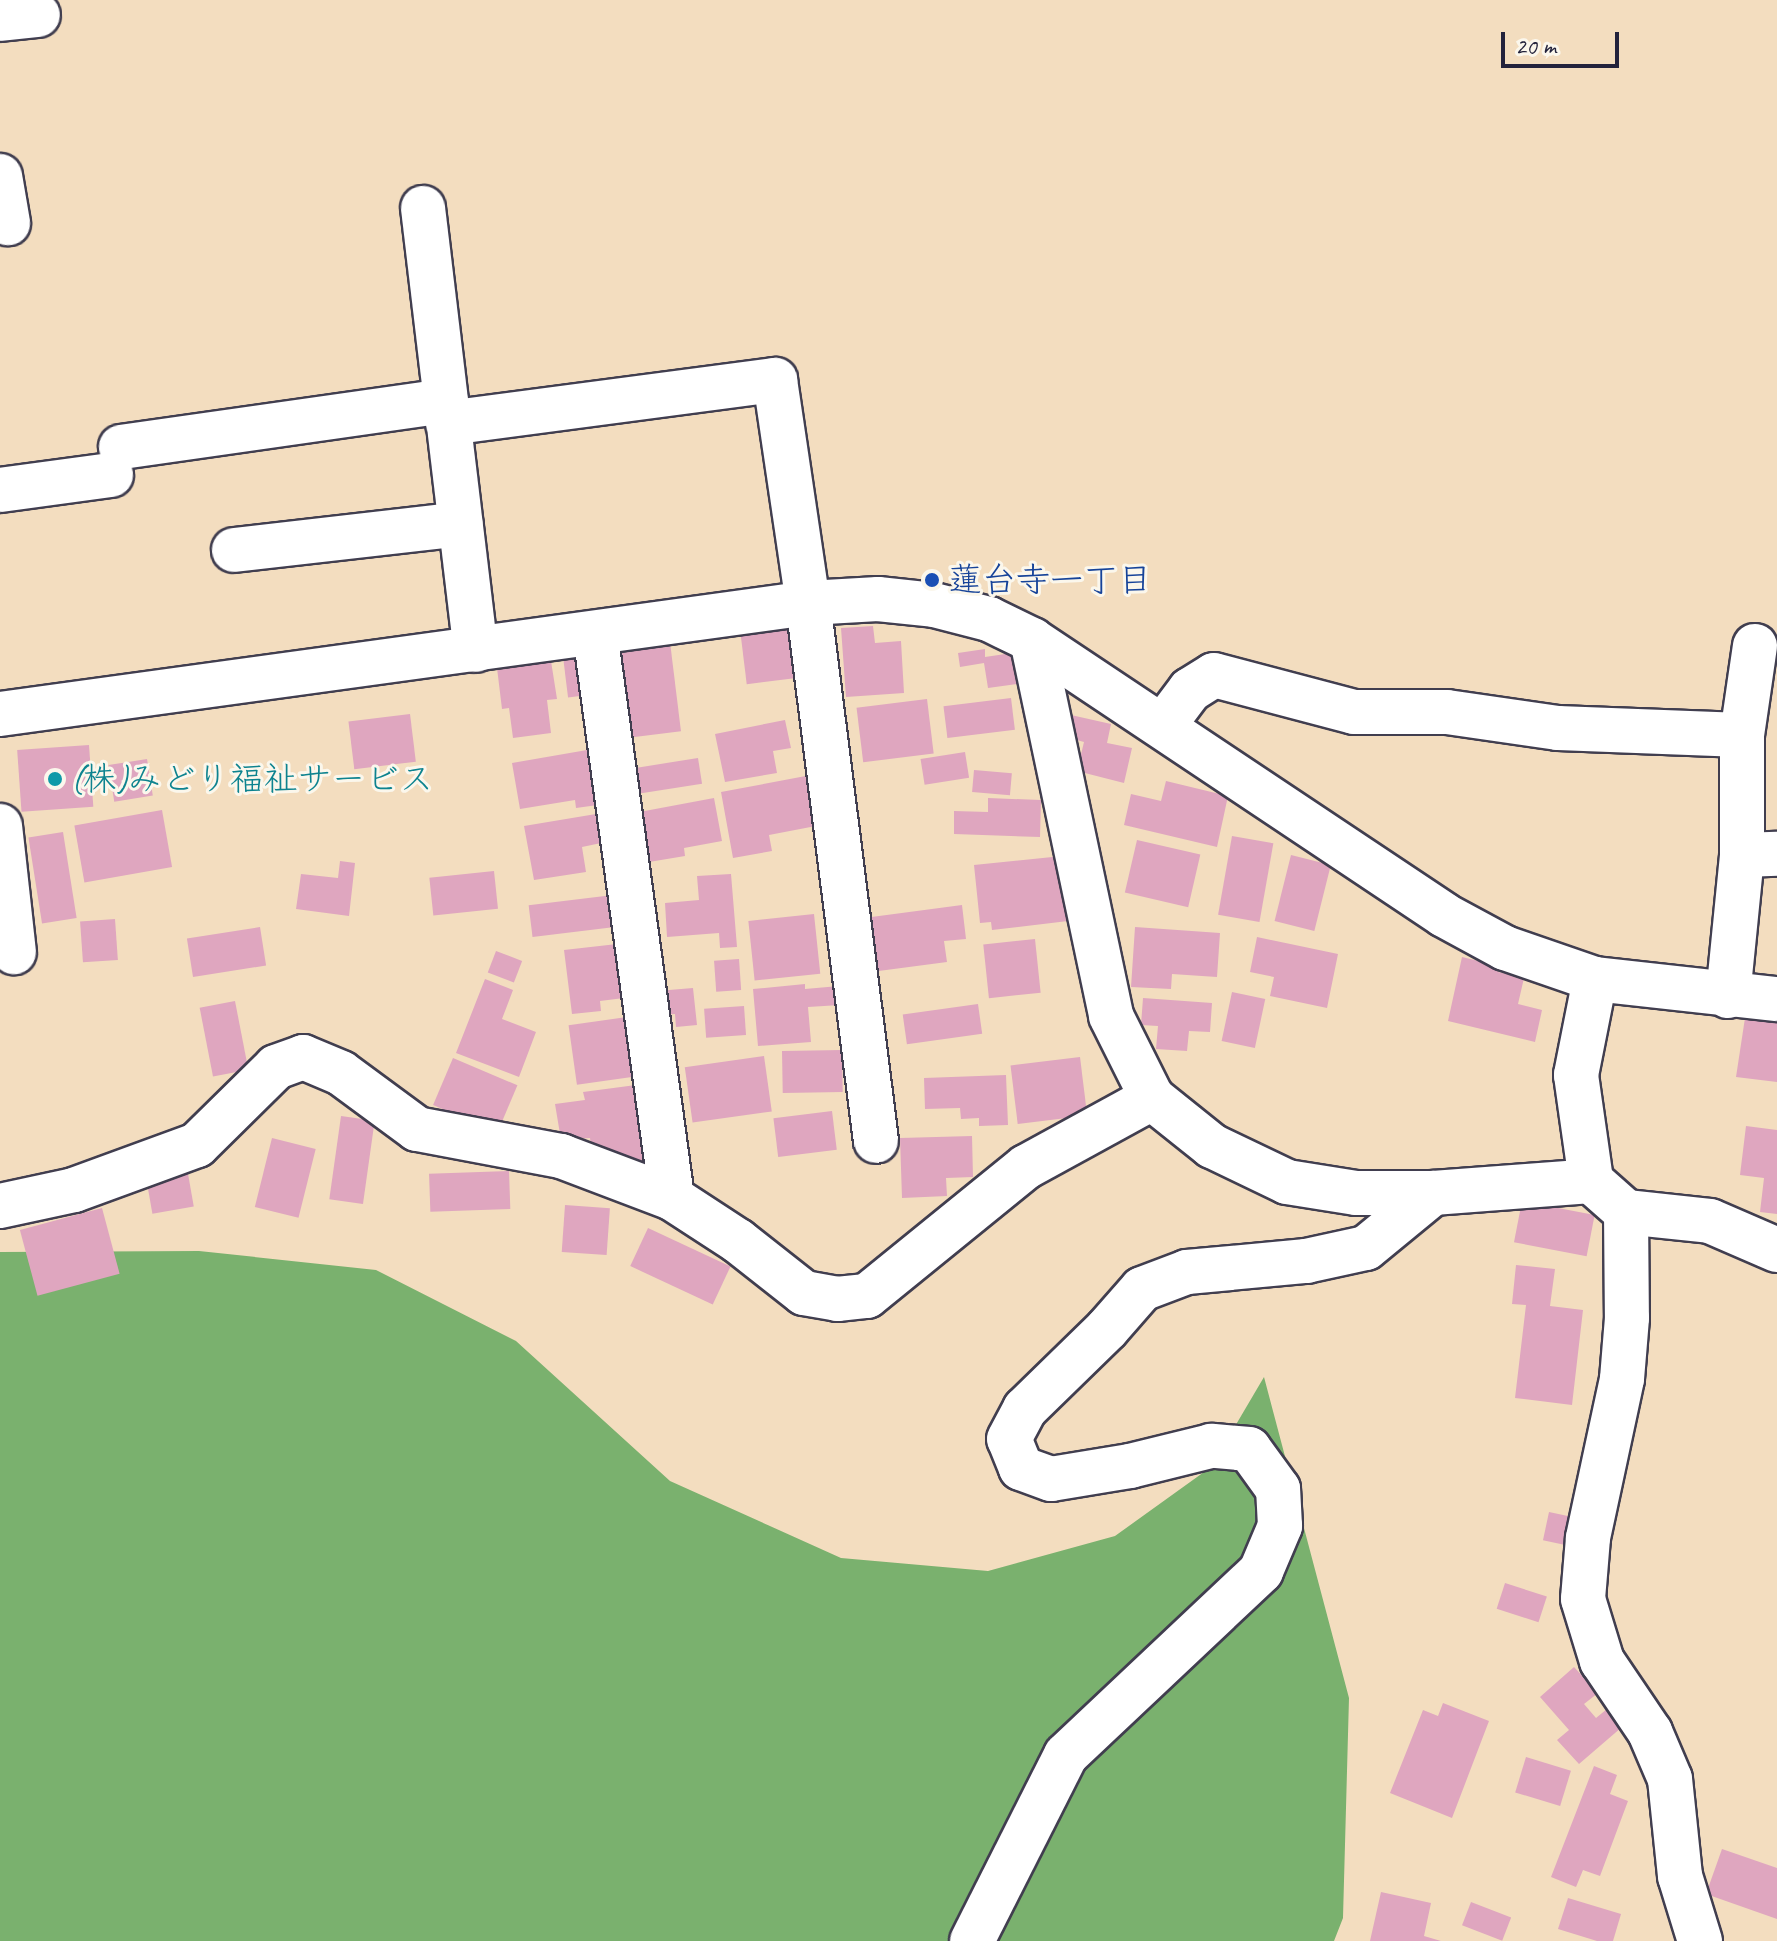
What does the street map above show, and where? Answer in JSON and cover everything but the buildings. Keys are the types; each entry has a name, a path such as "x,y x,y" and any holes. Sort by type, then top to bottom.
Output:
{"street":[{"path":"0,176 8,223"},
{"path":"423,208 476,650"},
{"path":"0,490 116,461 447,412 775,380 808,603 876,1141"},
{"path":"234,550 461,524"},
{"path":"0,714 808,603 878,599 934,605 989,619 1032,640 1444,915 1505,948 1595,979 1777,999"},
{"path":"595,633 672,1198"},
{"path":"1032,640 1111,1016 1152,1098 1212,1146 1287,1182 1356,1193 1433,1193 1591,1181"},
{"path":"1728,996 1760,854 1742,735 1755,646"},
{"path":"1163,726 1190,690 1214,675 1354,712 1447,712 1558,728 1742,735"},
{"path":"0,826 14,952"},
{"path":"1595,979 1576,1075 1591,1181 1626,1212 1710,1221 1777,1250"},
{"path":"0,1206 74,1190 197,1145 276,1067 303,1057 341,1073 417,1129 561,1156 672,1198 738,1241 804,1293 837,1299 867,1296 1026,1167 1152,1098"},
{"path":"972,1941 1066,1755 1261,1571 1280,1526 1278,1489 1249,1449 1211,1446 1130,1466 1051,1479 1021,1468 1009,1439 1025,1409 1107,1329 1142,1289 1187,1272 1306,1261 1366,1248 1433,1193"},
{"path":"1626,1212 1627,1318 1622,1379 1588,1538 1583,1599 1602,1661 1650,1732 1670,1779 1680,1876 1700,1941"}],"green space":[{"path":"199,1251 376,1270 516,1341 670,1481 841,1558 988,1571 1115,1536 1211,1467 1264,1377 1349,1698 1343,1918 1334,1941 0,1941 0,1252"}],"place":[{"name":"蓮台寺一丁目","path":"932,580"},
{"name":"(株)みどり福祉サービス","path":"55,779"}]}
